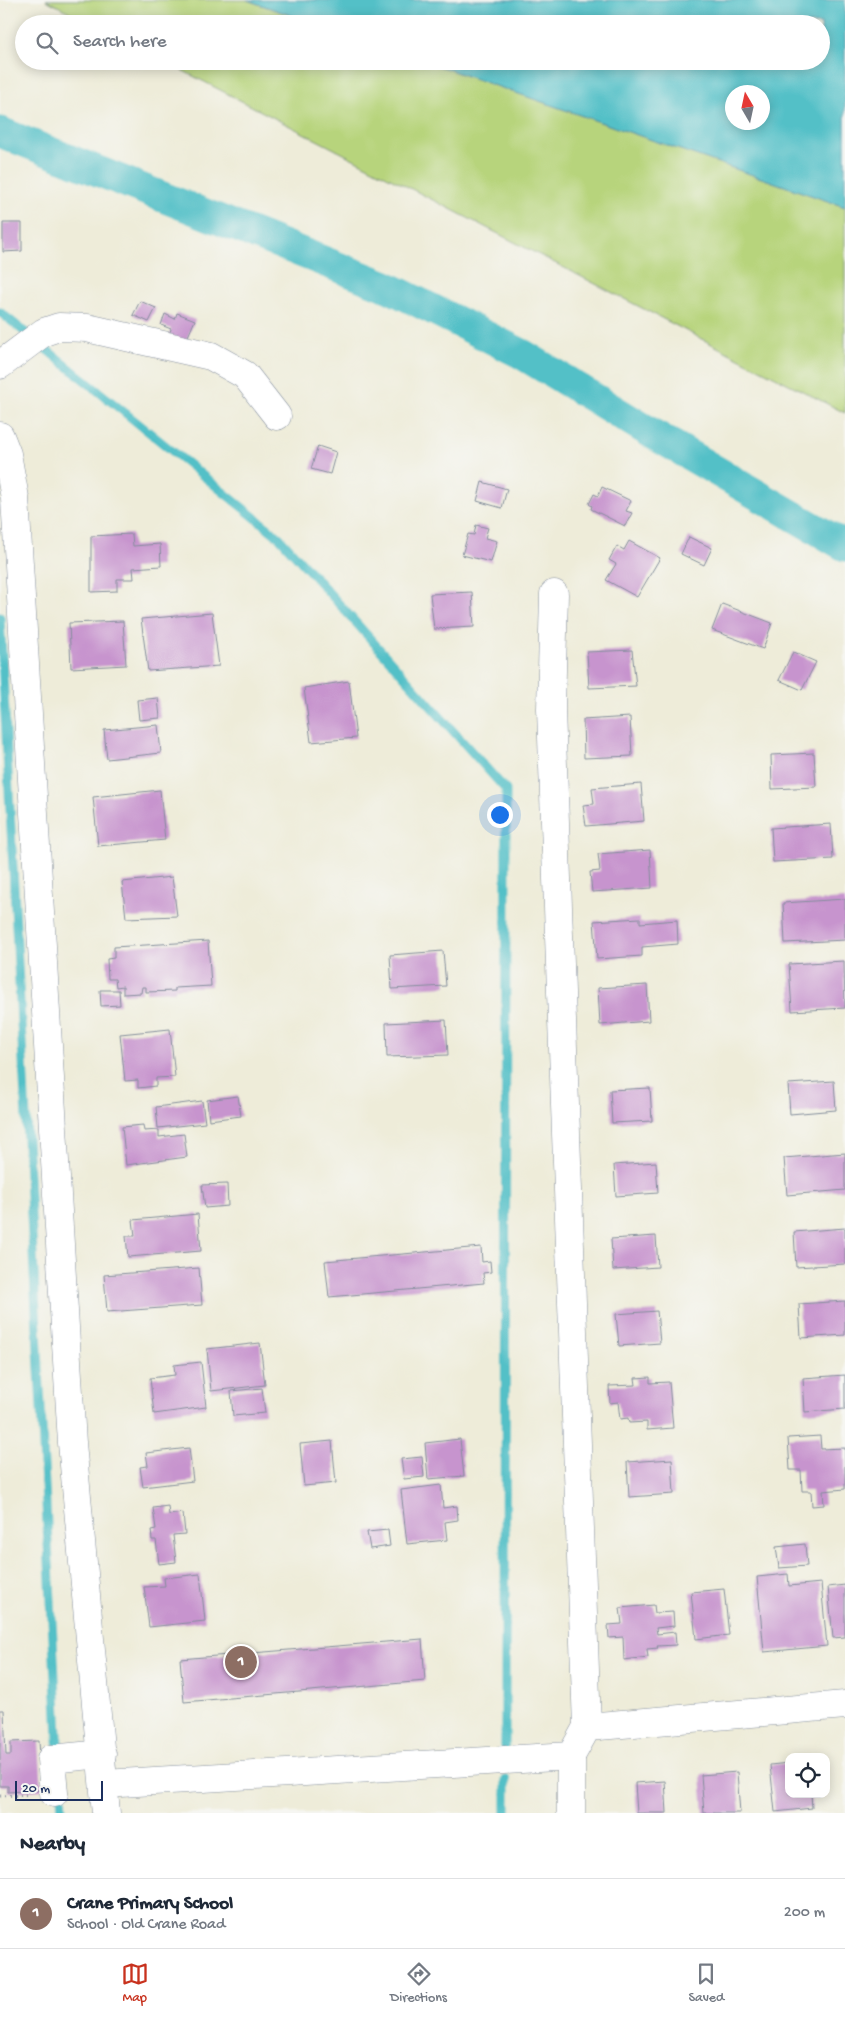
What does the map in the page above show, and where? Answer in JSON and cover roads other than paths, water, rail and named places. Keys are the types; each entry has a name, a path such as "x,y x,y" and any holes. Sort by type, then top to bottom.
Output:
{"street":[{"path":"0,365 44,332 59,327 87,328 211,356 244,375 277,416"},
{"path":"0,436 7,454 15,498 90,1755 104,1784 106,1813"},
{"path":"554,594 551,709 587,1727 571,1756 571,1813"},
{"path":"587,1727 845,1705"},
{"path":"54,1793 51,1759 90,1755"},
{"path":"104,1784 571,1756"}],"water":[{"path":"247,0 845,0 845,207 450,70 830,70 830,15 290,15"}],"waterway":[{"path":"0,132 388,287 522,354 648,431 845,546"},
{"path":"0,312 279,537 506,790 505,1746"},
{"path":"0,617 59,1755"},
{"path":"506,1780 506,1813"},
{"path":"61,1793 62,1813"}],"place":[{"name":"Crane Primary School","path":"241,1662"}]}
